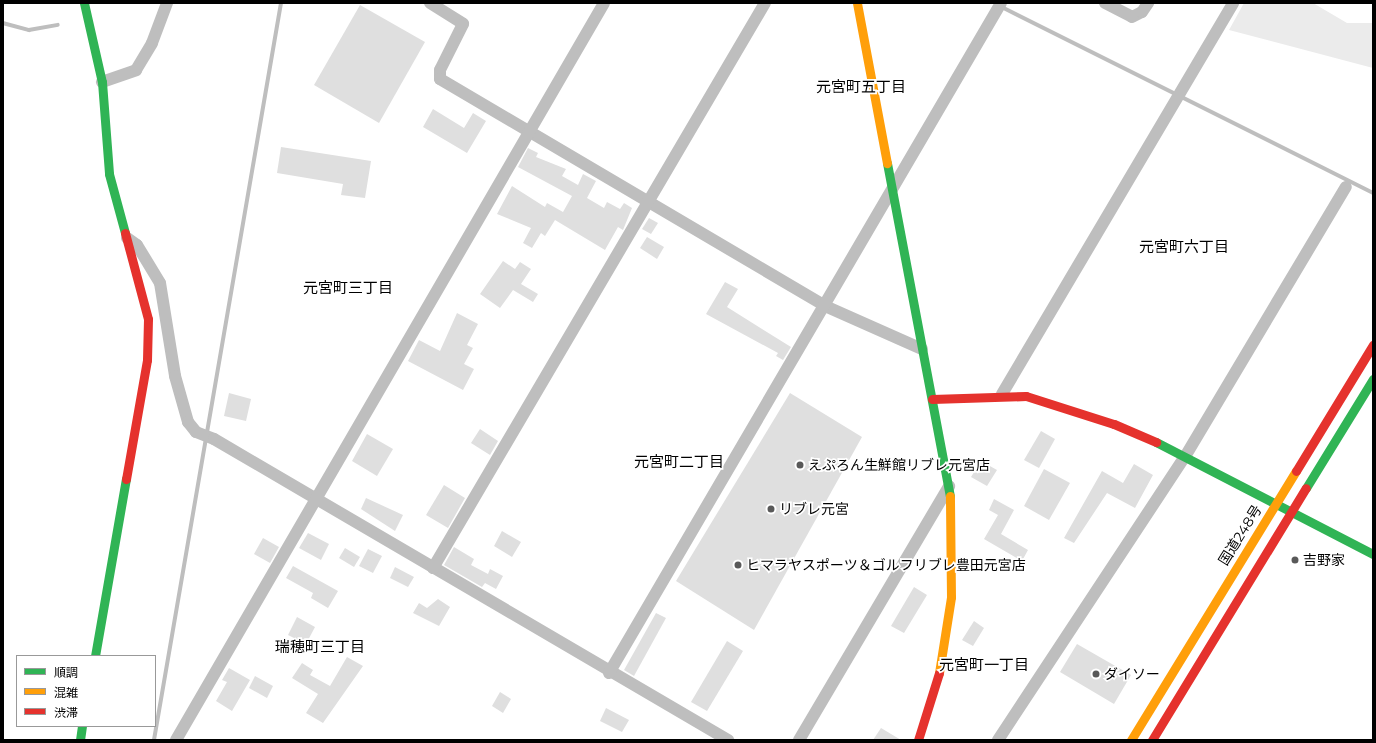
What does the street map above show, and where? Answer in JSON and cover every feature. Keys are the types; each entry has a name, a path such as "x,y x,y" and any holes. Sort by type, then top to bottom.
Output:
{"main road":[{"path":"84,3 102,82 102,118 109,174 148,319 147,360 95,655"},
{"path":"857,3 949,486 953,538 951,597 937,683 918,740"},
{"name":"国道248号","path":"1131,740 1373,345"},
{"path":"1152,740 1292,514 1373,379"},
{"path":"932,399 1002,394 1026,396 1059,405 1186,455 1275,505 1373,554"},
{"path":"80,740 82,727"}],"street":[{"path":"102,82 136,70 152,43 167,3"},
{"path":"430,3 463,24 440,79 825,306 922,349"},
{"path":"176,740 604,3"},
{"path":"433,568 765,3"},
{"path":"1105,3 1132,17 1142,12 1148,3"},
{"path":"1002,394 1232,3"},
{"path":"609,672 999,8"},
{"path":"998,740 1186,455 1346,187"},
{"path":"127,238 137,245 160,283 175,376 188,422 200,434 214,439 609,672 728,740"},
{"path":"799,740 949,486"}],"shaded area":[{"path":"1244,3 1313,3 1347,23 1373,23 1373,68 1229,30"}],"building":[{"path":"360,5 425,42 379,123 314,85"},
{"path":"433,109 464,128 473,113 486,121 467,153 423,127"},
{"path":"281,147 371,161 365,198 341,195 343,184 277,173"},
{"path":"528,148 538,153 536,157 566,169 562,176 578,185 583,174 596,181 587,198 604,208 607,202 620,209 624,203 632,208 623,230 618,227 605,250 555,220 545,236 541,233 532,248 523,243 531,228 497,214 512,186 545,207 547,203 563,212 572,196 518,167"},
{"path":"649,218 658,223 651,234 642,229"},
{"path":"647,237 664,247 657,259 640,248"},
{"path":"503,261 515,269 520,262 531,269 521,284 538,294 533,302 513,290 500,308 480,294"},
{"path":"725,282 738,289 727,307 791,347 783,360 776,356 778,353 706,314"},
{"path":"457,313 478,324 467,345 473,348 464,364 474,369 463,390 408,361 419,340 440,351"},
{"path":"229,393 251,399 246,421 224,416"},
{"name":"リブレ元宮","path":"790,393 862,437 754,630 676,581"},
{"path":"480,429 498,441 490,455 471,443"},
{"path":"1041,431 1055,439 1039,468 1024,460"},
{"path":"367,434 393,449 377,476 352,461"},
{"path":"981,461 997,470 987,486 971,477"},
{"path":"1134,464 1153,475 1135,508 1107,493 1074,543 1064,538 1102,471 1123,483"},
{"path":"1044,469 1070,483 1049,520 1024,506"},
{"path":"444,485 465,498 448,528 426,515"},
{"path":"366,498 403,515 395,531 361,509"},
{"path":"994,499 1014,510 1001,534 1028,550 1022,561 984,539 998,515 989,510"},
{"path":"502,531 521,542 512,557 494,546"},
{"path":"308,533 329,544 321,560 299,548"},
{"path":"263,538 279,547 270,563 254,554"},
{"path":"454,547 474,559 471,565 488,574 490,569 503,576 496,589 485,583 482,587 444,565"},
{"path":"345,548 360,557 354,567 339,558"},
{"path":"368,549 382,556 373,573 359,566"},
{"path":"293,566 338,591 328,608 311,598 313,593 286,578"},
{"path":"395,567 414,577 408,587 390,578"},
{"path":"914,587 927,595 904,633 891,626"},
{"path":"438,599 450,607 439,626 413,613 419,603 427,608"},
{"path":"656,613 666,618 634,676 624,670"},
{"path":"297,617 315,627 306,644 288,635"},
{"path":"974,621 984,628 973,646 962,640"},
{"path":"727,641 743,651 707,711 691,702"},
{"name":"ダイソー","path":"1077,644 1131,675 1114,704 1060,672"},
{"path":"347,657 363,666 323,723 306,713 318,694 292,678 302,663 313,670 310,675 330,686"},
{"path":"229,668 250,680 232,711 216,701 227,682 222,680"},
{"path":"255,676 273,686 267,698 249,688"},
{"path":"500,692 511,699 503,713 492,706"},
{"path":"606,708 629,720 622,732 600,721"},
{"path":"881,728 901,740 873,740"}],"waterway":[{"path":"154,740 281,3"},
{"path":"1002,7 1373,193"},
{"path":"3,23 29,30 58,25"}],"traffic: fast":[{"path":"84,3 102,82 109,174 125,233"},
{"path":"887,163 950,496"},
{"path":"1306,488 1373,379"},
{"path":"1156,442 1373,554"},
{"path":"95,655 126,479"},
{"path":"80,740 82,727"}],"traffic: slow":[{"path":"857,3 887,163"},
{"path":"1131,740 1296,471"},
{"path":"939,673 951,597 950,496"}],"traffic: jam":[{"path":"125,233 148,319 147,360 126,479"},
{"path":"1296,471 1373,345"},
{"path":"932,399 1026,396 1114,424 1156,442"},
{"path":"1152,740 1306,488"},
{"path":"918,740 939,673"}],"place":[{"name":"えぷろん生鮮館リブレ元宮店","path":"800,465"},
{"name":"リブレ元宮","path":"771,509"},
{"name":"吉野家","path":"1295,560"},
{"name":"ヒマラヤスポーツ＆ゴルフリブレ豊田元宮店","path":"738,565"},
{"name":"ダイソー","path":"1096,674"}],"district":[{"name":"元宮町五丁目","path":"861,87"},
{"name":"元宮町六丁目","path":"1184,247"},
{"name":"元宮町三丁目","path":"348,288"},
{"name":"元宮町二丁目","path":"679,462"},
{"name":"瑞穂町三丁目","path":"320,647"},
{"name":"元宮町一丁目","path":"984,665"}]}
